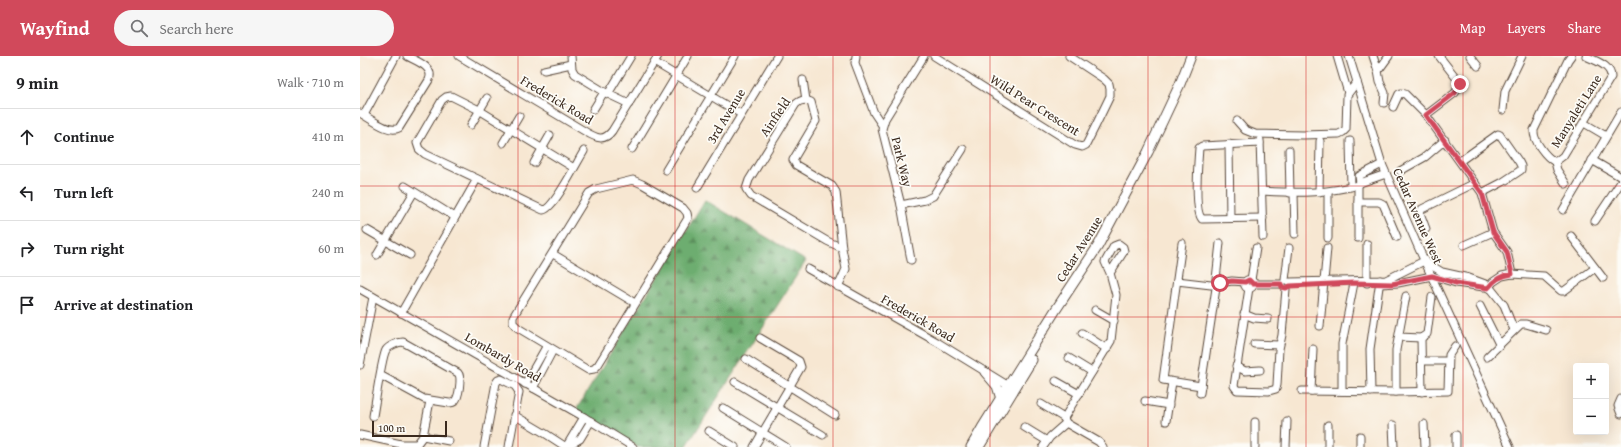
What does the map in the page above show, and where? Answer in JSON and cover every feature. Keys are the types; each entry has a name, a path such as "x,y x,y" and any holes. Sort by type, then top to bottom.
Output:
{"main road":[{"name":"Cedar Avenue","path":"980,447 1055,310 1098,246 1112,221 1151,146 1191,56"},
{"name":"Cedar Avenue","path":"972,447 982,428 1001,399 1012,388 1131,194 1158,139 1195,56"},
{"path":"985,372 997,386 1001,399"}],"street":[{"path":"396,56 362,114 388,129 395,130 400,128 431,75 429,70 407,56"},
{"name":"Frederick Road","path":"459,56 596,137 601,138 609,134 628,104"},
{"path":"593,110 631,56"},
{"path":"632,149 688,56"},
{"path":"666,170 735,56"},
{"name":"3rd Avenue","path":"697,188 777,56"},
{"path":"856,56 855,63 874,113 882,125"},
{"name":"Park Way","path":"911,260 901,205 882,132 882,125 924,56"},
{"name":"Wild Pear Crescent","path":"934,56 1075,145 1082,147 1086,145 1110,96 1110,89 1109,84 1104,79 1069,56"},
{"path":"1338,56 1348,93"},
{"name":"Cedar Avenue West","path":"1349,56 1386,174 1424,261 1510,447"},
{"path":"1373,56 1380,82 1385,93 1384,103"},
{"path":"1378,71 1389,56"},
{"path":"1426,115 1455,93 1460,87 1457,79 1439,56"},
{"path":"1470,56 1478,66"},
{"path":"1503,110 1505,91 1522,56"},
{"name":"Manyaleti Lane","path":"1571,56 1534,130 1535,139 1548,156 1555,162 1563,156 1612,74 1606,66 1586,56"},
{"path":"544,70 571,60 572,72 574,74 628,104 656,59 676,75 741,114"},
{"path":"803,80 806,100"},
{"path":"1236,121 1245,130 1255,134 1339,134 1344,132 1346,129 1346,98 1357,82"},
{"path":"1393,107 1399,94 1403,92 1426,115 1460,161 1482,193 1493,232 1507,252 1512,274"},
{"path":"574,168 479,110 456,97 451,96 442,100 417,143 419,150 425,154 544,210 552,205 574,168 584,151"},
{"path":"471,125 487,98"},
{"name":"Ainfield","path":"838,287 846,269 842,248 836,190 832,186 796,165 793,160 816,121 811,102 806,100 801,101 796,104 749,180 746,189 751,196 827,241 842,248"},
{"path":"1563,210 1621,112"},
{"path":"503,143 519,116"},
{"path":"1584,123 1606,136"},
{"path":"1460,161 1498,134 1519,162 1521,166 1520,170 1503,182 1482,193"},
{"path":"534,162 550,135"},
{"path":"1400,171 1425,157 1445,140"},
{"path":"1319,192 1320,141"},
{"path":"1350,141 1358,202 1358,238"},
{"path":"1263,218 1202,219 1199,214 1198,192 1199,148 1205,145 1260,142 1263,218 1263,237"},
{"path":"1229,144 1230,218"},
{"path":"901,205 925,200 933,196 962,149"},
{"path":"1289,150 1295,234"},
{"path":"1592,160 1621,177"},
{"path":"1555,162 1557,170 1566,184"},
{"path":"1356,185 1359,176 1382,164"},
{"path":"1262,191 1292,193 1328,192 1356,185 1386,174"},
{"path":"401,313 477,179"},
{"path":"635,180 678,205 687,213 687,221 634,303 606,352 594,369 585,369 550,349 514,325 513,319 518,307 553,254 586,197 593,190 635,180"},
{"path":"1595,221 1621,182"},
{"path":"1426,229 1420,213 1422,209 1475,183"},
{"path":"404,186 455,217"},
{"path":"377,255 414,192"},
{"path":"1328,192 1328,238"},
{"path":"1358,202 1379,202 1384,204 1397,236"},
{"path":"367,230 410,255"},
{"path":"1464,245 1493,232"},
{"path":"1571,236 1603,278"},
{"path":"1182,243 1164,380 1200,390 1218,284 1220,243"},
{"path":"1367,244 1367,281"},
{"path":"1256,248 1236,366 1234,386 1237,390 1273,390 1277,385 1279,345 1282,335 1289,248"},
{"path":"1320,326 1327,248"},
{"path":"553,254 634,303"},
{"path":"1380,282 1424,261 1446,277"},
{"path":"1490,288 1502,276 1512,274 1544,276 1562,291 1595,268"},
{"name":"Frederick Road","path":"808,269 937,342 1012,388"},
{"path":"1024,428 1045,444 1065,420 1092,372 1107,349 1111,341 1116,295 1110,273"},
{"path":"1177,281 1218,284 1286,284 1367,281 1398,283 1432,276 1446,277 1472,282 1490,288 1506,308 1514,330"},
{"path":"1324,282 1354,283 1367,281"},
{"path":"1371,392 1370,349 1380,282"},
{"path":"1342,391 1342,339 1354,283"},
{"name":"Lombardy Road","path":"360,289 588,419 633,447"},
{"path":"1396,392 1395,352 1406,296"},
{"path":"360,365 373,297"},
{"path":"1399,337 1421,338 1425,336 1428,332 1432,297"},
{"path":"1480,306 1499,344"},
{"path":"1095,310 1114,321"},
{"path":"1244,314 1254,318 1268,318"},
{"path":"1486,357 1514,330 1523,324 1546,330"},
{"path":"1082,334 1107,349"},
{"path":"754,447 801,367 798,361 760,338"},
{"path":"1421,338 1423,361 1422,392"},
{"path":"373,416 380,375 385,351 400,342 458,373 460,376 457,399 449,403 430,401 417,396 380,375"},
{"path":"1254,344 1279,345"},
{"path":"1302,391 1448,391 1448,361 1450,352 1455,346"},
{"path":"525,384 550,349"},
{"path":"533,388 550,349"},
{"path":"1311,391 1313,350"},
{"path":"1069,358 1092,372"},
{"path":"746,359 835,415"},
{"path":"1423,361 1448,361"},
{"path":"1236,366 1245,371 1260,370"},
{"path":"484,447 496,383 499,379 515,386 518,390 509,447"},
{"path":"1056,380 1079,394"},
{"path":"735,382 823,435"},
{"path":"1166,421 1172,382"},
{"path":"1621,399 1618,406 1621,414"},
{"path":"360,435 408,446 417,444 423,436 430,401"},
{"path":"1145,402 1168,405"},
{"path":"1041,404 1097,441 1103,447"},
{"path":"722,408 786,447"},
{"path":"514,415 566,447 588,419"},
{"path":"1286,447 1287,421"},
{"path":"1255,422 1255,447"},
{"path":"1424,424 1425,447"},
{"path":"1328,425 1328,447"},
{"path":"1393,425 1394,447"},
{"path":"709,431 735,447"},
{"path":"1456,435 1456,447"},
{"path":"423,436 449,441"},
{"path":"1360,436 1360,447"}],"green space":[{"path":"705,200 806,261 686,447 638,447 576,410"}],"route":[{"path":"1220,283 1232,281 1245,282 1246,280 1251,280 1253,284 1281,284 1282,287 1287,288 1290,286 1311,286 1324,284 1392,284 1432,276 1445,281 1488,288 1493,282 1502,276 1512,274 1507,252 1493,232 1482,193 1426,115 1458,91 1460,84"}]}
